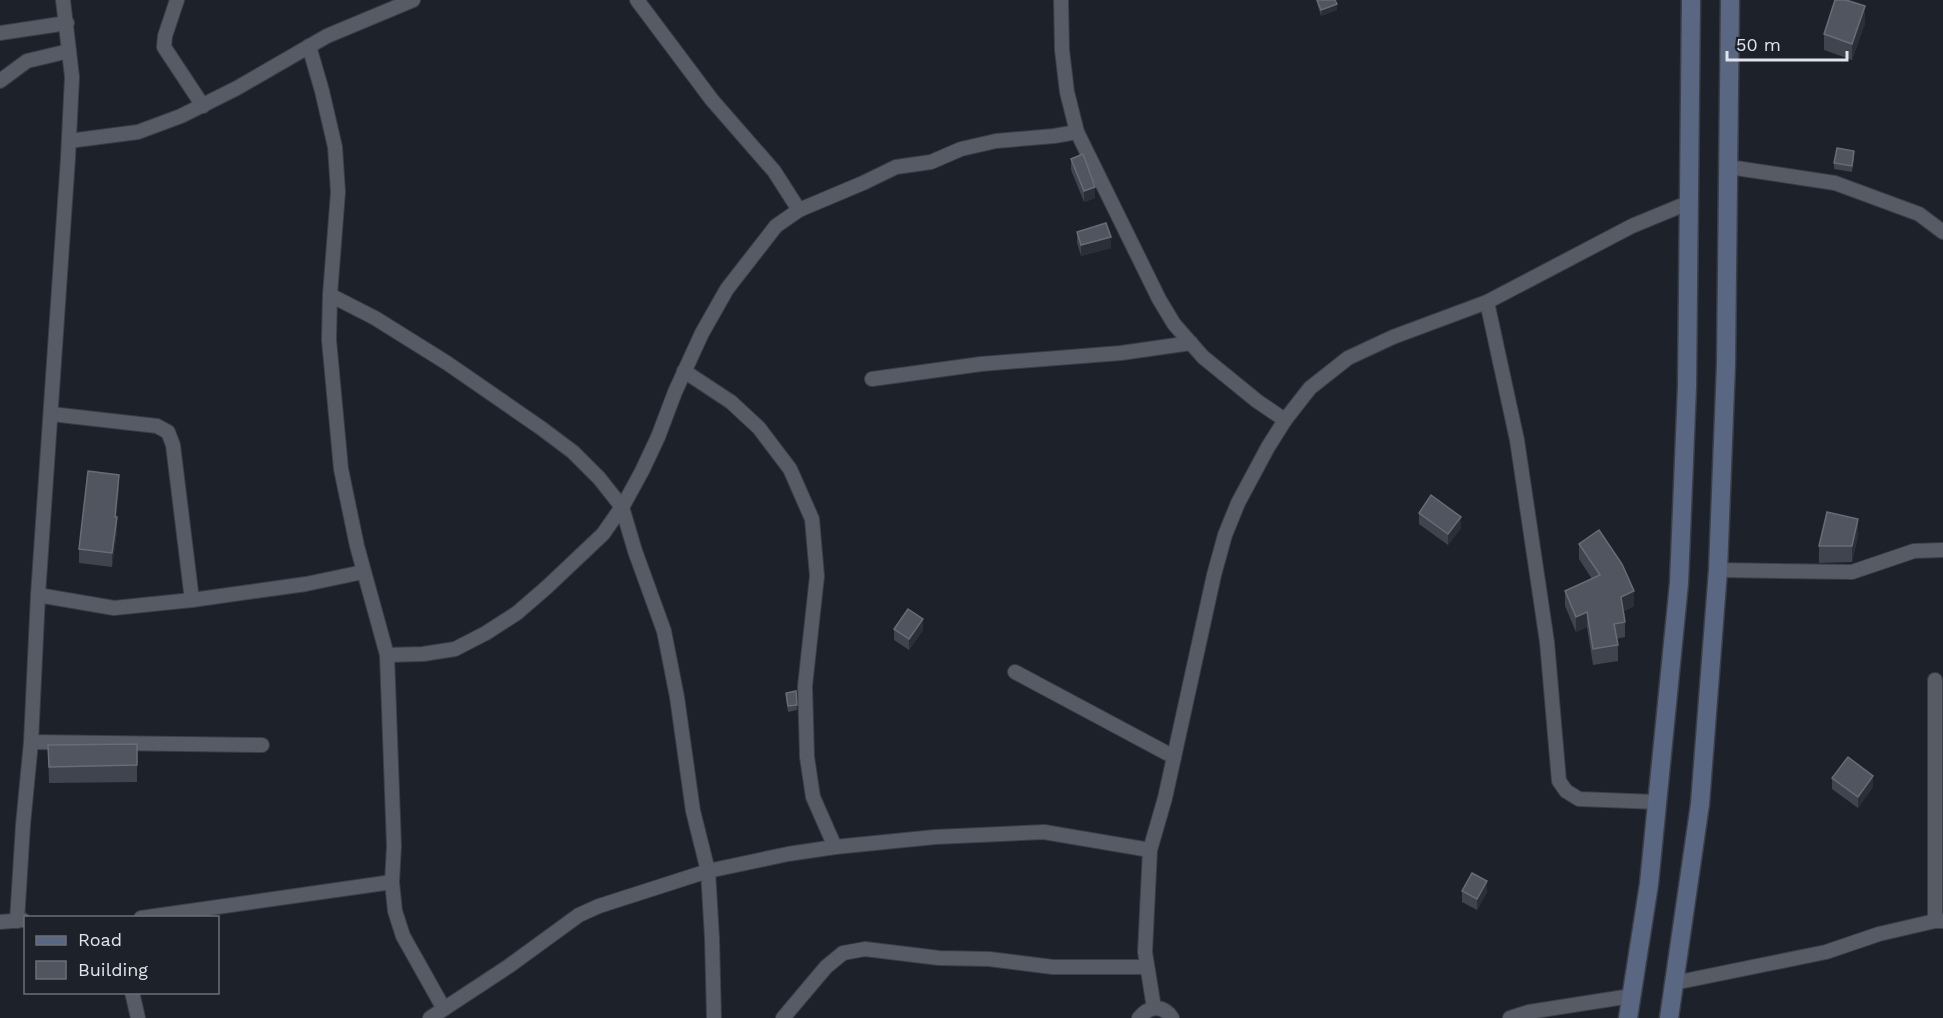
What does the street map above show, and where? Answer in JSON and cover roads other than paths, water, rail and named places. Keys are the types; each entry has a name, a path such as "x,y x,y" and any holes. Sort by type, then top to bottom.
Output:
{"main road":[{"path":"1628,1018 1649,884 1679,583 1687,387 1692,0"},
{"path":"1669,1018 1700,804 1718,570 1726,364 1730,0"}],"street":[{"path":"0,922 21,920 38,595 72,77 63,0"},
{"path":"177,0 165,36 164,47 203,106"},
{"path":"69,141 138,132 203,106 327,36 414,0"},
{"path":"637,0 712,100 774,171 799,210"},
{"path":"1061,0 1062,50 1067,92 1077,132 1160,299 1174,324 1203,357 1257,401 1286,420"},
{"path":"0,33 67,23"},
{"path":"309,46 335,147 338,192 329,340 342,469 363,572 387,655 394,846 392,882 395,911 403,936 444,1009"},
{"path":"0,81 27,61 69,51"},
{"path":"387,655 423,654 455,649 486,633 517,612 547,587 603,534 622,507 658,437 702,333 727,289 776,226 799,210 896,167 931,162 961,149 996,141 1077,132"},
{"path":"1729,167 1835,183 1919,214 1943,232"},
{"path":"1154,1008 1144,952 1150,850 1225,536 1238,503 1268,447 1310,388 1348,358 1393,337 1487,302 1632,226 1690,202"},
{"path":"330,295 375,318 447,363 541,428 573,453 599,478 622,507 635,551 664,631 684,741 693,811 708,871 714,1018"},
{"path":"1487,302 1517,440 1547,642 1559,781 1566,791 1580,799 1657,802"},
{"path":"872,379 981,364 1121,353 1191,343"},
{"path":"684,371 731,402 759,428 790,469 812,519 817,576 805,686 807,757 813,797 835,847"},
{"path":"51,414 157,426 168,432 173,445 192,600"},
{"path":"1718,570 1852,572 1914,551 1943,549"},
{"path":"38,595 114,608 306,584 363,572"},
{"path":"1015,672 1174,757"},
{"path":"1674,983 1826,951 1879,934 1939,921 1935,680"},
{"path":"31,742 262,745"},
{"path":"430,1018 509,966 579,915 599,906 708,871 788,854 935,837 1044,832 1150,850"},
{"path":"155,916 392,882"},
{"path":"783,1018 826,967 843,953 865,949 939,958 989,959 1053,967 1147,967"},
{"path":"132,994 138,1018"},
{"path":"1510,1018 1529,1012 1631,996"},
{"path":"1139,1018 1146,1011 1154,1008 1163,1009 1172,1018"}]}
